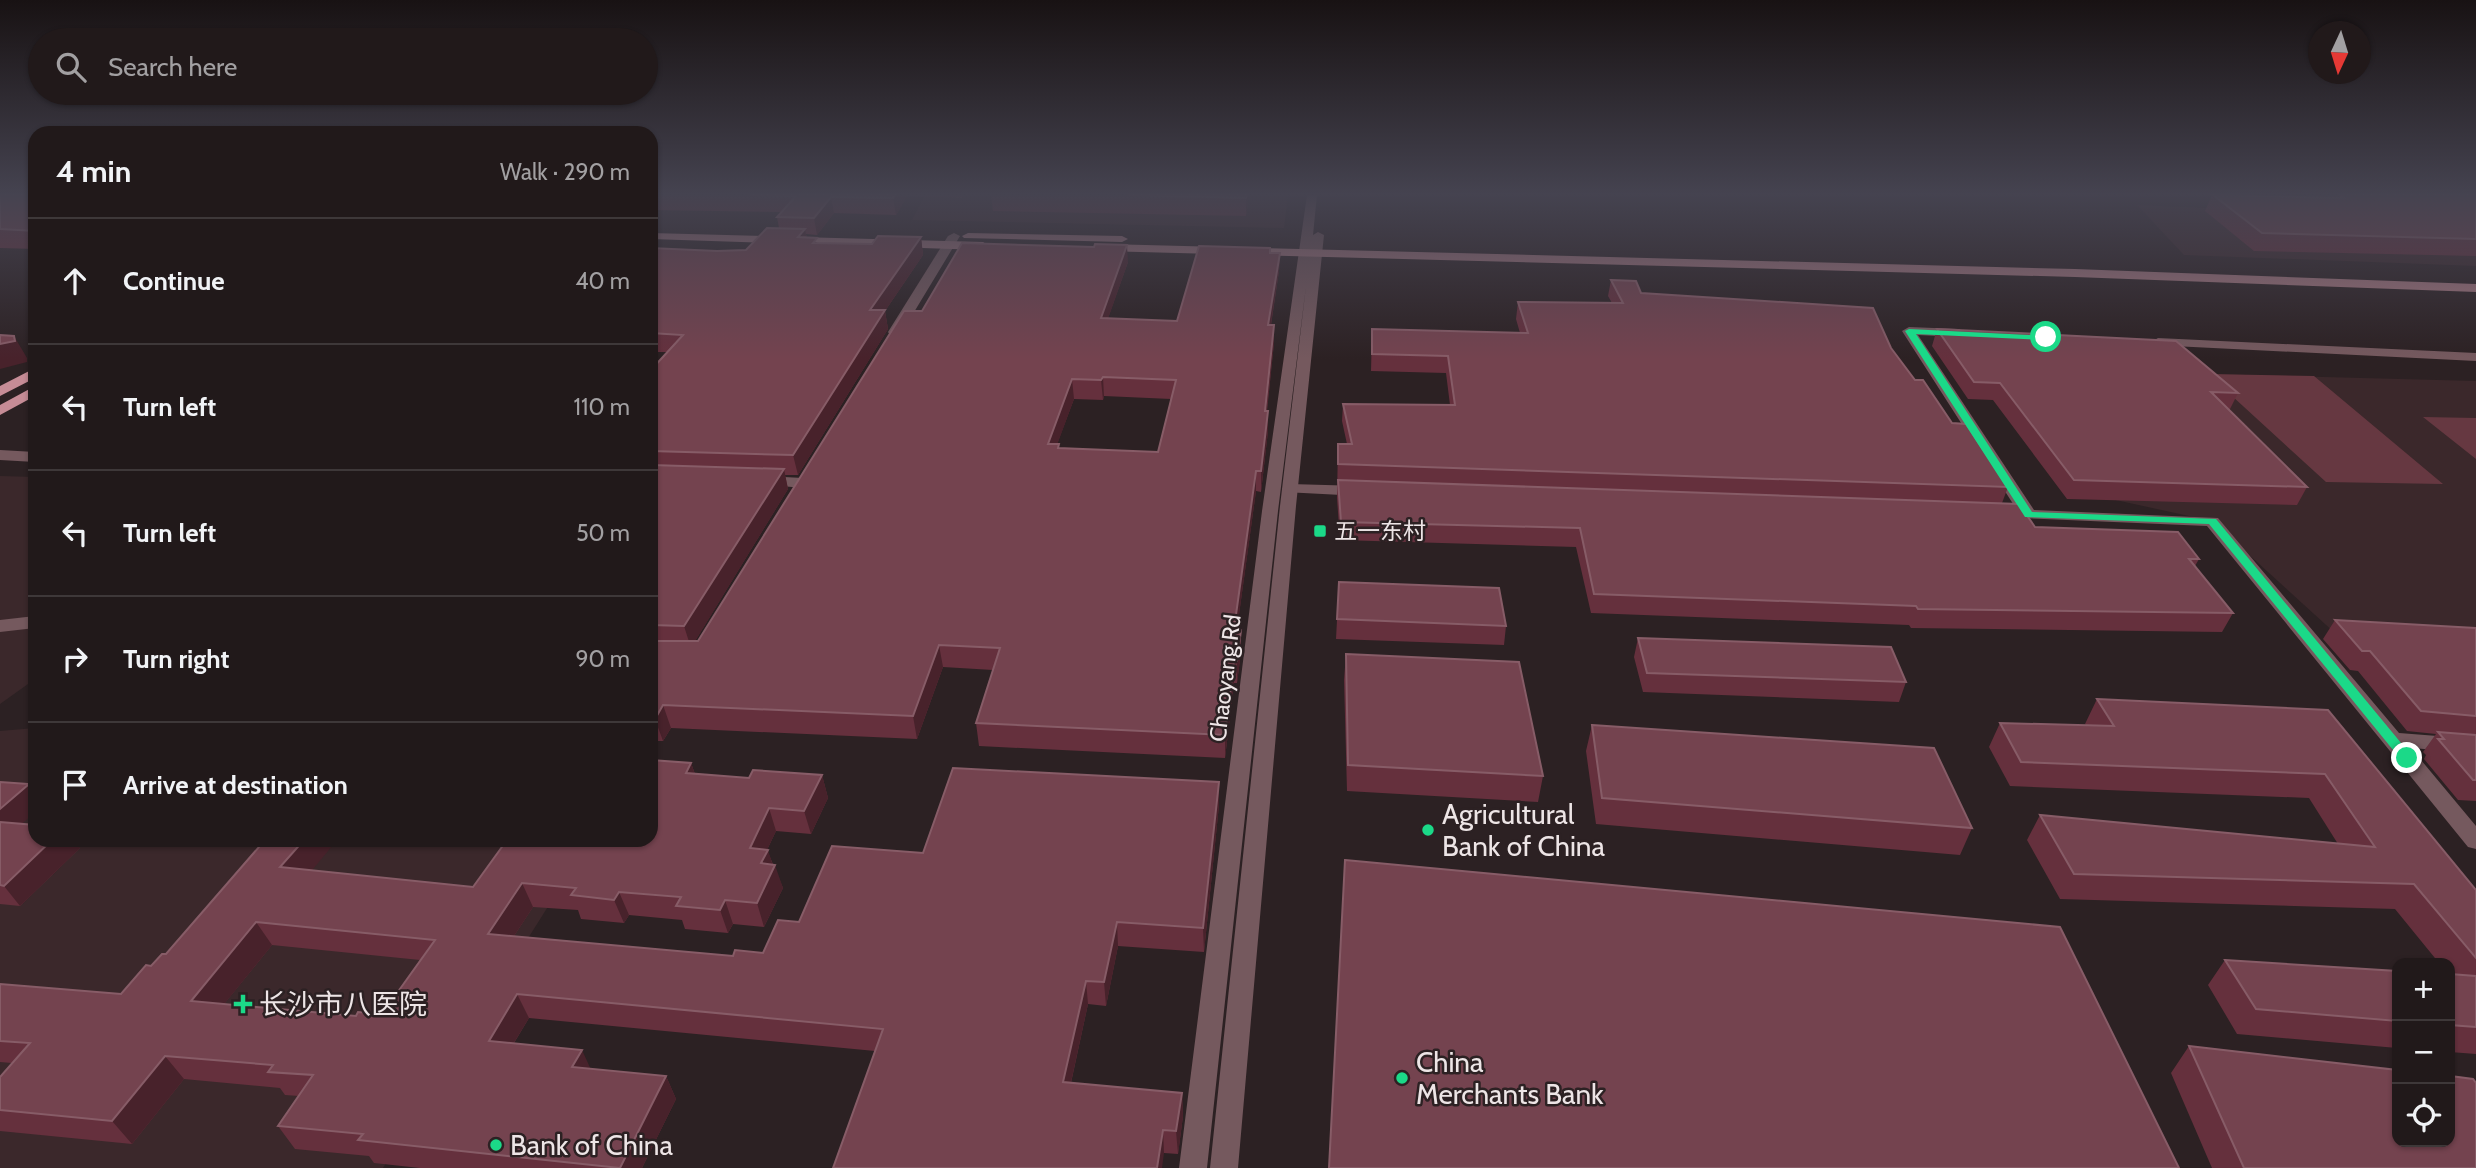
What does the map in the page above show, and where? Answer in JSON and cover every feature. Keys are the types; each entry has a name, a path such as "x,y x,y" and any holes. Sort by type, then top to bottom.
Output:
{"main road":[{"path":"1357,250 2476,288"},
{"path":"1382,250 2065,264 2476,279"},
{"path":"0,392 28,376"},
{"path":"0,411 28,394"}],"street":[{"path":"890,340 946,250"},
{"name":"Chaoyang.Rd","path":"1224,1168 1311,250"},
{"name":"Chaoyang.Rd","path":"1193,1168 1272,488 1311,250"},
{"path":"1978,334 1909,331 2029,515"},
{"path":"2146,342 2476,357"},
{"path":"0,456 28,457"},
{"path":"748,481 804,483"},
{"path":"1290,489 1373,492"},
{"path":"1987,513 2212,521 2476,841"},
{"path":"0,626 28,623"},
{"path":"2392,740 2476,746"}],"shaded area":[{"path":"2179,250 2476,250 2476,266 2184,255"},
{"path":"2208,374 2476,381 2476,709 2414,705 2212,521 2088,494"},
{"path":"2208,374 2314,376 2443,484 2326,482"},
{"path":"2423,417 2476,418 2476,459"},
{"path":"0,476 28,477 28,684 0,704"},
{"name":"长沙市八医院","path":"28,729 28,847 586,847 383,1168 0,1168 0,731"}],"building":[{"path":"658,250 912,250 870,310 885,310 793,455 658,451 658,362 683,335 658,333"},
{"path":"958,250 1125,250 1101,318 1177,321 1198,250 1270,250 1270,253 1280,253 1268,325 1274,325 1265,411 1268,411 1261,471 1256,471 1234,629 1241,630 1237,661 1234,661 1225,735 976,723 1000,648 939,645 913,716 663,705 658,714 658,641 698,641 904,311 922,311","holes":["1103,377 1176,380 1158,452 1058,448 1059,444 1048,444 1072,379 1101,380"]},
{"path":"1611,280 1636,281 1641,293 1873,308 1891,348 1915,380 1923,380 1952,423 1966,424 2008,487 1338,464 1338,444 1352,444 1343,404 1455,405 1448,356 1372,354 1372,329 1528,333 1518,302 1623,303"},
{"path":"1937,329 2176,341 2238,393 2211,392 2307,487 2074,480 2000,383 1974,382"},
{"path":"0,335 14,336 15,341 0,344"},
{"path":"658,465 784,469 684,626 658,625"},
{"path":"1338,480 2019,504 2035,527 2178,532 2199,559 2189,559 2233,613 1918,609 1916,606 1594,594 1580,528 1341,522"},
{"path":"1339,582 1499,588 1506,626 1337,619"},
{"path":"2335,620 2476,628 2476,716 2421,711 2370,651 2362,651"},
{"path":"1638,638 1891,647 1906,682 1647,673"},
{"path":"1346,654 1519,662 1543,776 1348,765"},
{"path":"2097,699 2328,710 2476,890 2476,958 2414,884 2074,874 2040,815 2375,847 2325,774 2021,762 2000,723 2114,726"},
{"path":"1592,725 1934,748 1972,828 1602,798"},
{"path":"2438,732 2476,735 2476,780 2473,780 2438,739 2444,739"},
{"path":"658,761 691,763 686,773 749,778 753,770 822,775 804,811 769,808 750,848 768,850 761,863 775,865 757,903 725,900 720,910 676,906 681,897 619,892 614,900 571,895 576,888 522,883 488,934 733,956 735,950 763,953 778,920 799,922 832,846 923,853 953,768 1219,782 1203,928 1117,922 1104,982 1086,981 1063,1082 1182,1093 1176,1131 1163,1130 1157,1168 833,1168 883,1029 517,994 489,1041 582,1050 572,1067 666,1076 620,1168 358,1140 363,1134 278,1126 313,1075 268,1072 273,1065 165,1056 112,1121 0,1110 0,1077 30,1043 0,1041 0,984 121,994 146,965 151,966 162,954 166,954 259,847 298,847 280,867 473,887 502,847 658,847","holes":["256,922 435,940 382,1014 358,1012 356,1016 191,1001"]},
{"path":"0,782 28,784 28,785 0,809"},
{"path":"0,822 28,824 28,847 45,847 4,886 0,885"},
{"path":"1345,860 2060,927 2179,1168 1329,1168"},
{"path":"2225,960 2392,971 2392,1021 2256,1009"},
{"path":"2455,974 2476,976 2476,1027 2455,1025"},
{"path":"2189,1046 2392,1069 2392,1147 2455,1147 2455,1077 2473,1079 2476,1083 2476,1168 2244,1168"}],"place":[{"name":"五一东村","path":"1320,531"},
{"name":"Agricultural Bank of China","path":"1428,830"},
{"name":"长沙市八医院","path":"243,1004"},
{"name":"China Merchants Bank","path":"1402,1078"},
{"name":"Bank of China","path":"496,1145"}],"route":[{"path":"2046,337 1909,331 2029,515 2212,521 2407,758"}]}
